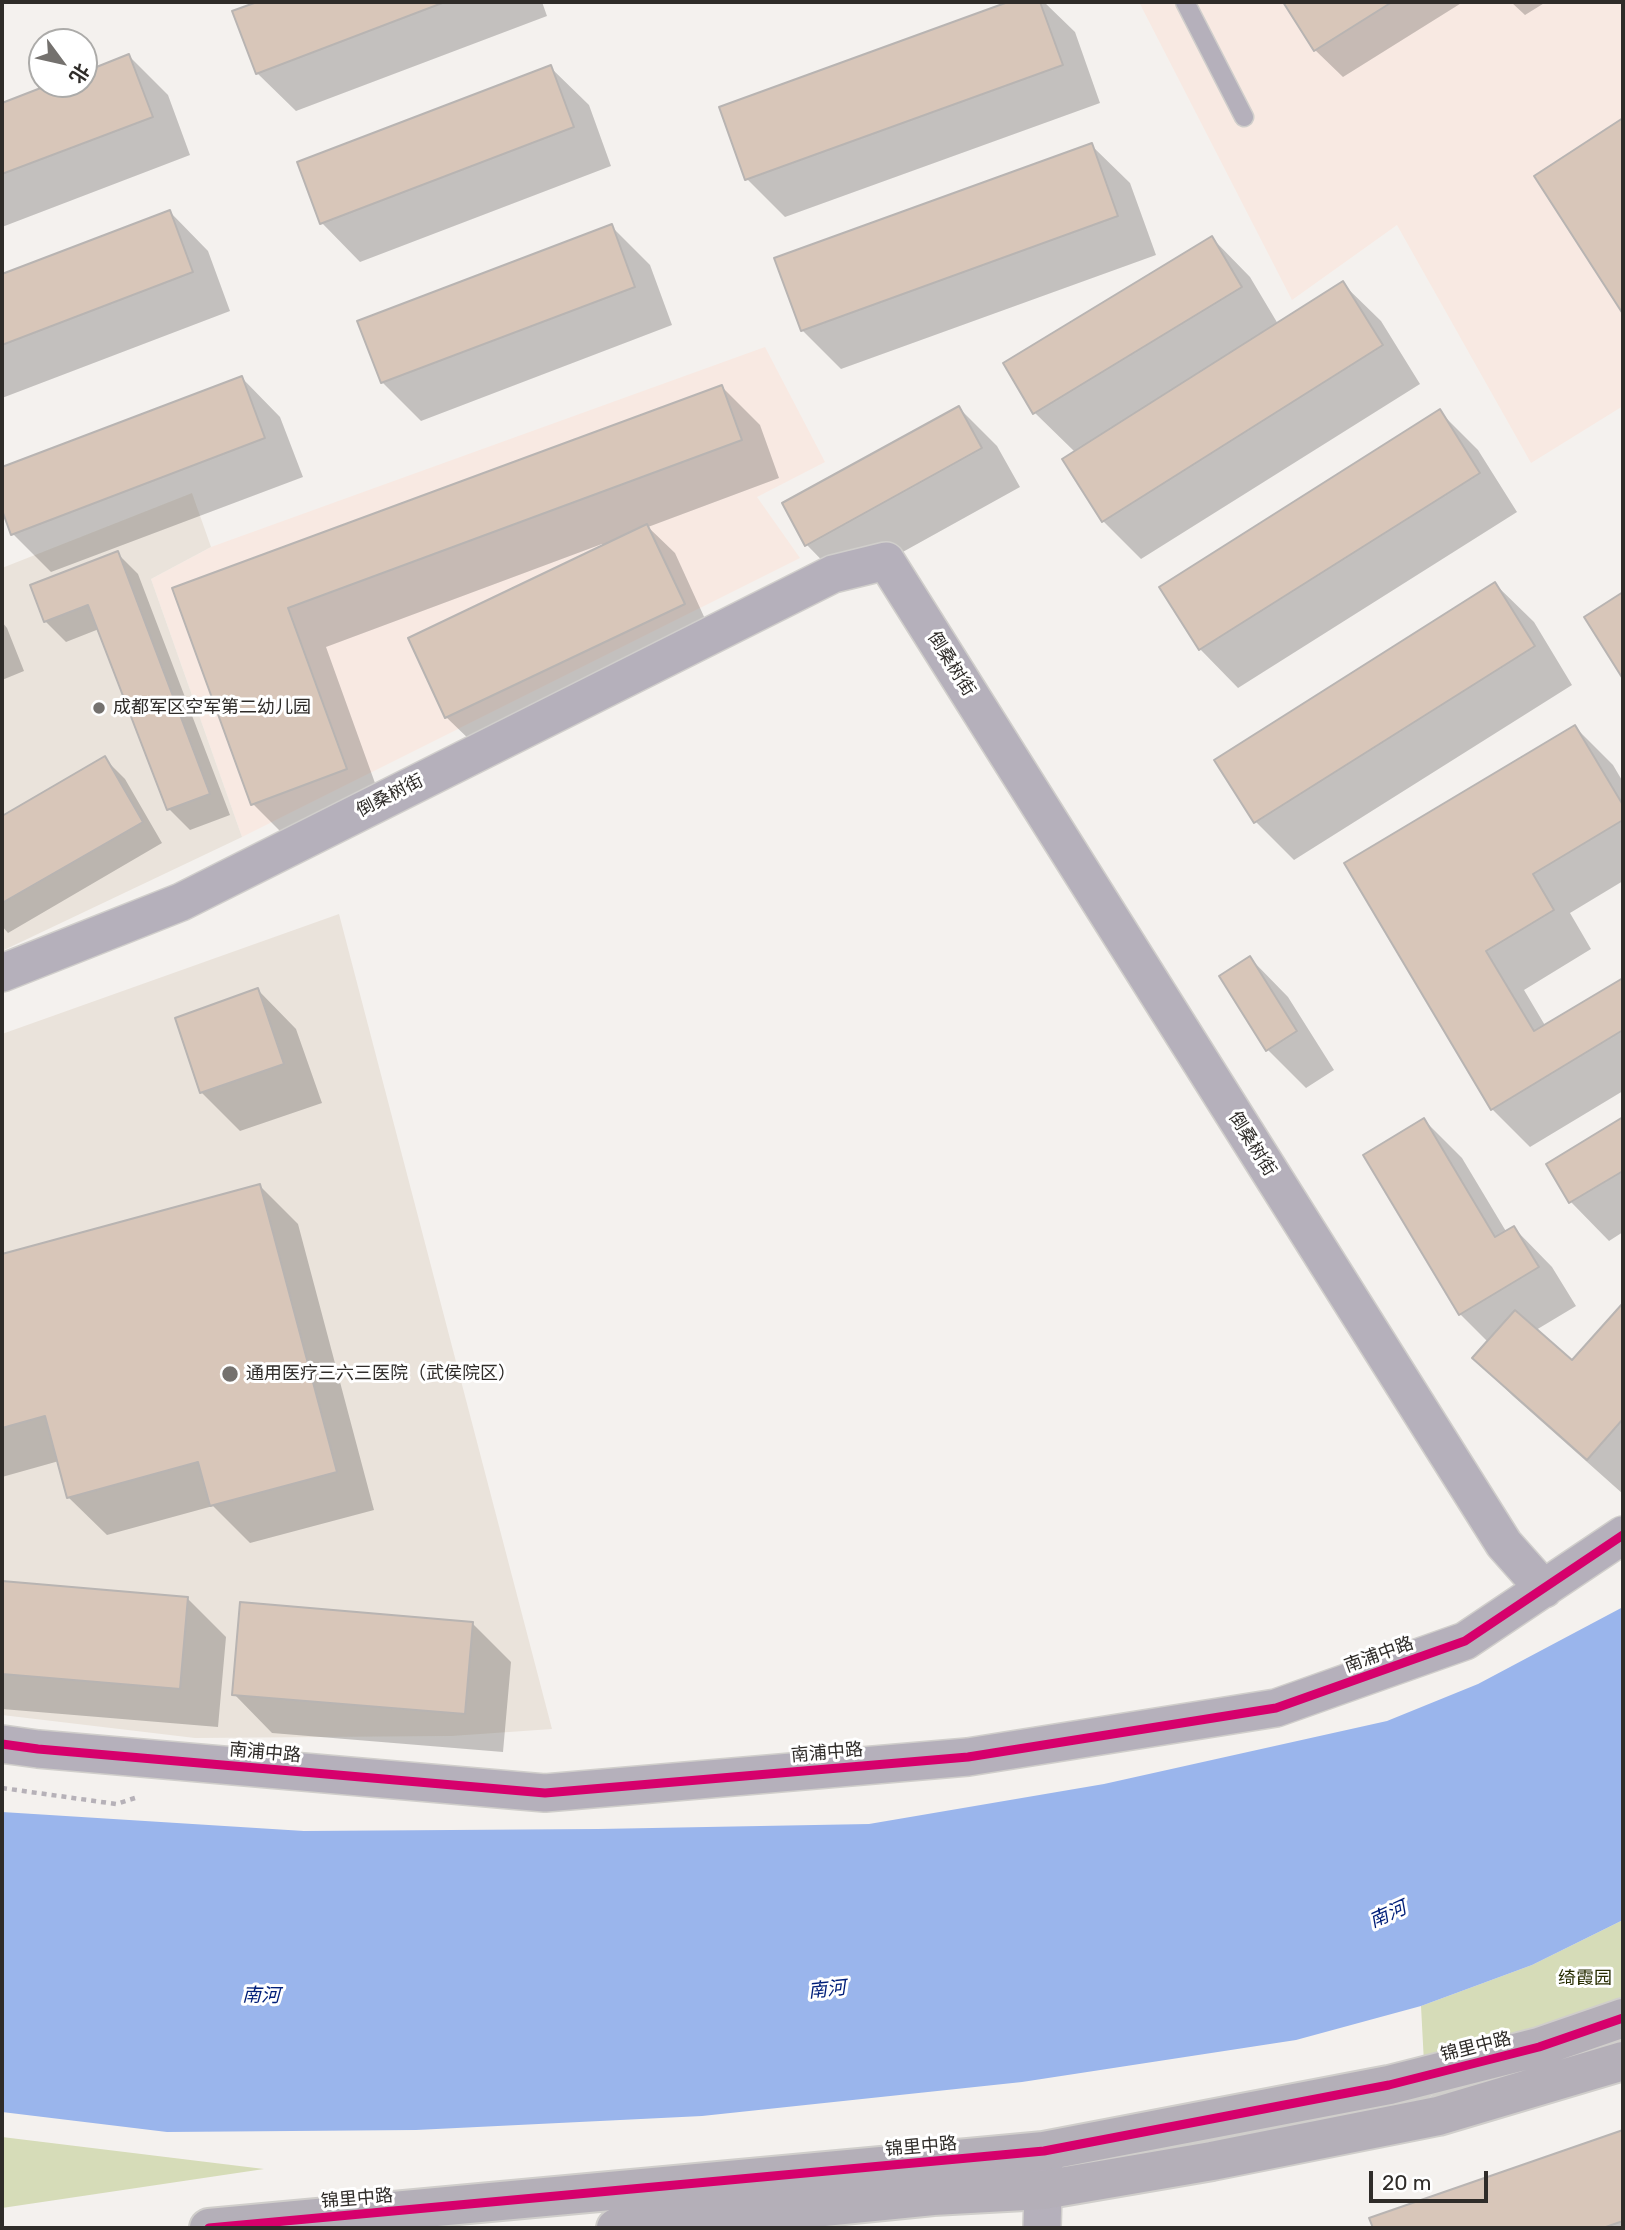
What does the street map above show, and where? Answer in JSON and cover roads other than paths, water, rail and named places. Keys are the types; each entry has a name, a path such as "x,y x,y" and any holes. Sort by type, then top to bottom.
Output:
{"main road":[{"name":"锦里中路","path":"209,2228 1044,2151 1390,2085 1539,2047 1623,2018"},
{"path":"616,2228 933,2196 1043,2190 1212,2161 1438,2116 1623,2061"}],"street":[{"name":"倒桑树街","path":"2,973 181,902 832,573 886,561 1504,1544 1544,1589"},
{"name":"南浦中路","path":"2,1744 545,1793 968,1757 1276,1708 1465,1641 1544,1589 1620,1544"},
{"path":"1042,2228 1044,2151"}],"lane":[{"path":"1185,2 1244,117"}],"water":[{"name":"南河","path":"1623,1607 1623,1920 1532,1965 1421,2006 1296,2040 1022,2082 702,2116 416,2130 167,2132 2,2112 2,1812 304,1831 869,1824 1104,1784 1387,1721 1478,1684"}],"place":[{"name":"成都军区空军第二幼儿园","path":"99,708"},
{"name":"通用医疗三六三医院（武侯院区）","path":"230,1374"}],"park label":[{"name":"绮霞园","path":"1585,1979"}]}
